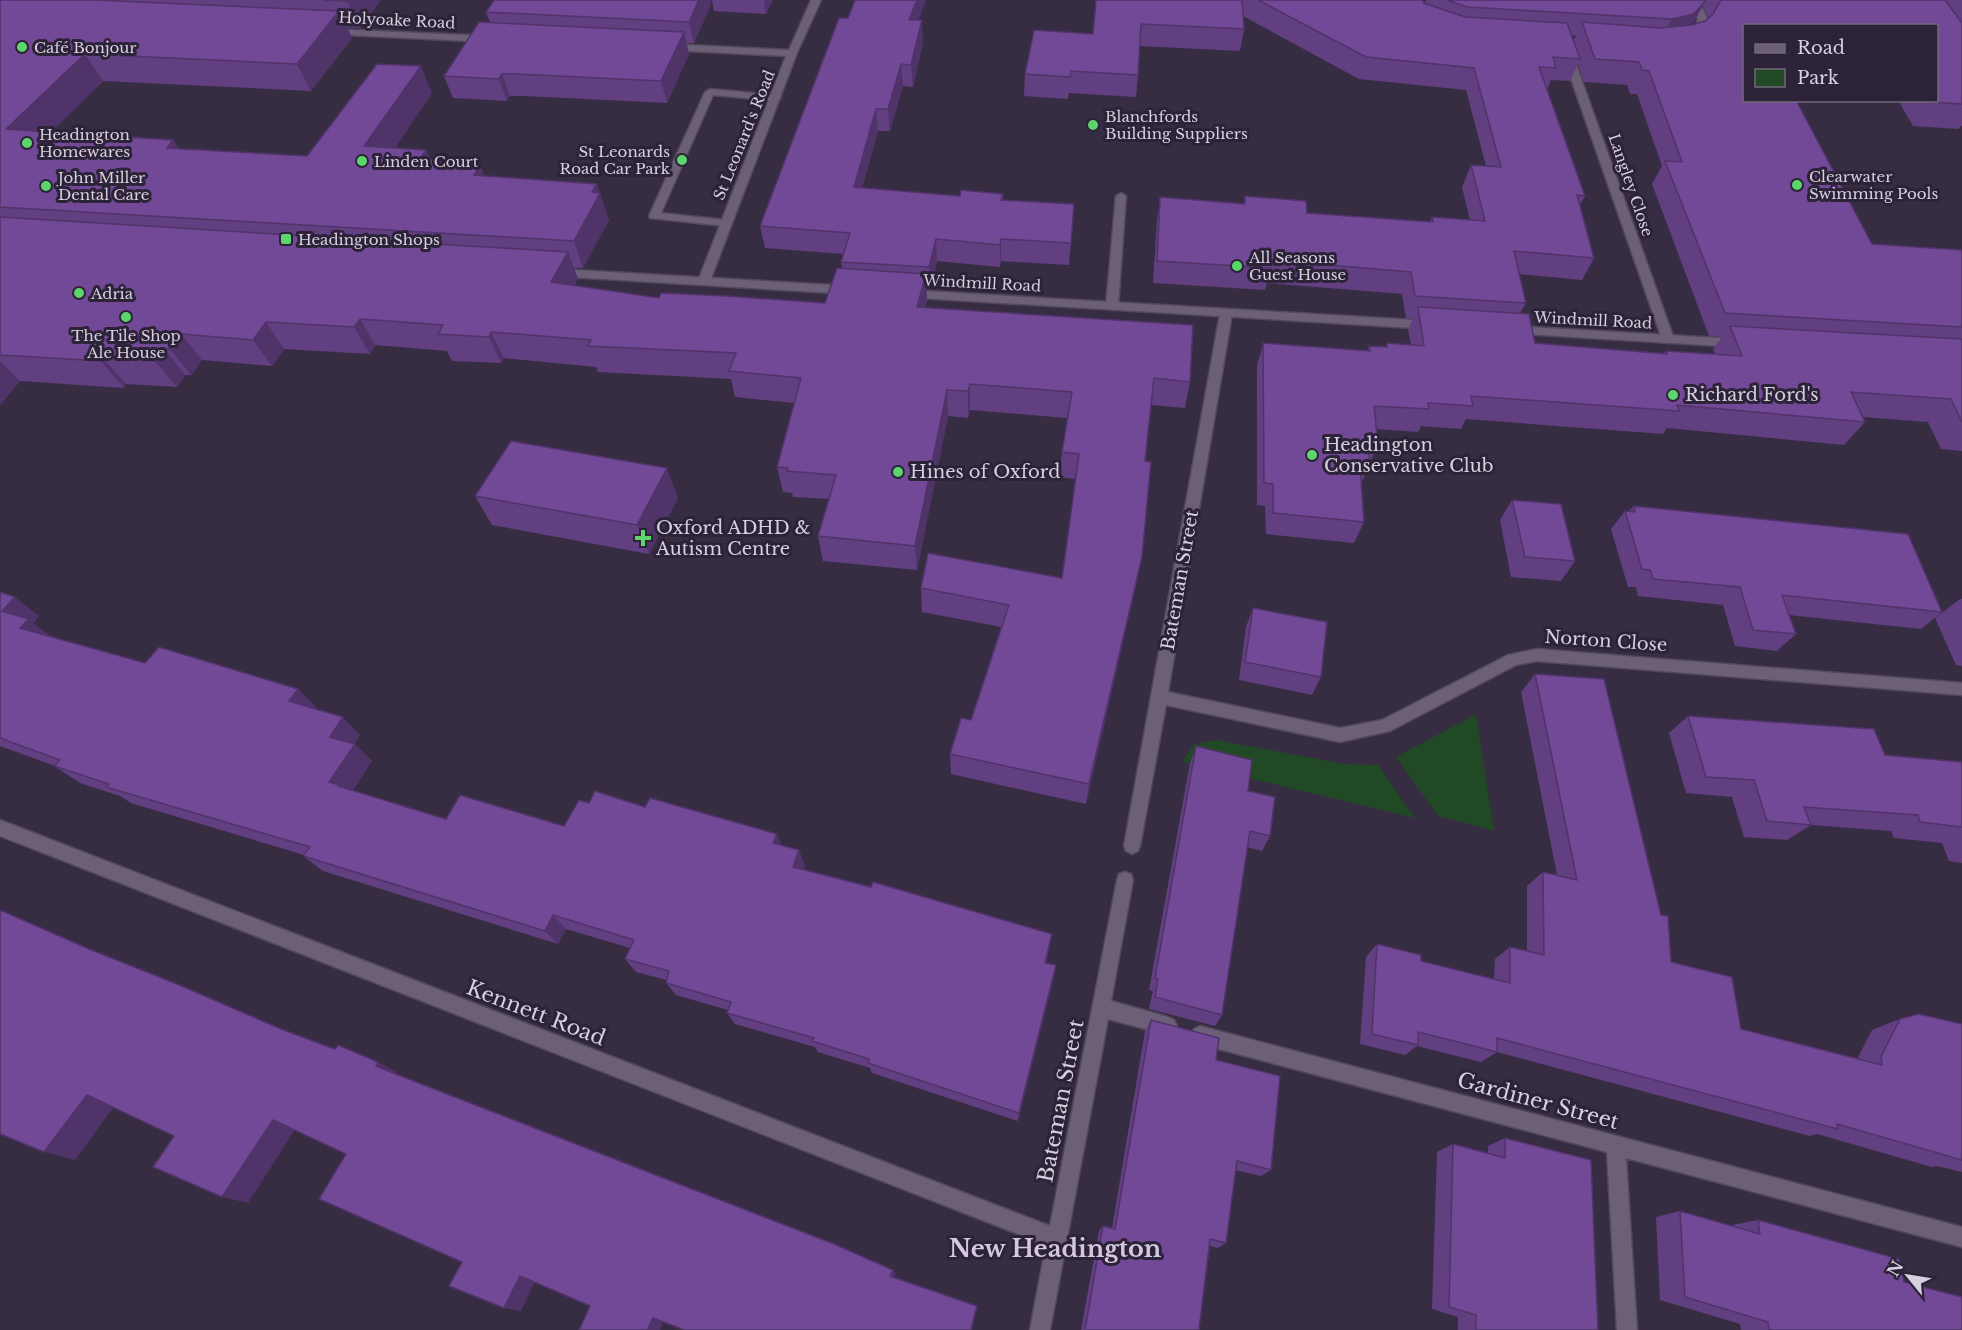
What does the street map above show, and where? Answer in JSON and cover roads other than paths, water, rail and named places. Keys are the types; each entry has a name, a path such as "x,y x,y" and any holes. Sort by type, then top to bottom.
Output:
{"street":[{"name":"St Leonard's Road","path":"704,281 792,53 816,0"},
{"path":"1682,43 1697,35 1703,20 1693,0"},
{"name":"Holyoake Road","path":"319,31 496,39"},
{"name":"Langley Close","path":"1574,42 1563,42 1668,339"},
{"path":"662,47 792,53"},
{"path":"725,223 654,216 710,92 776,98"},
{"path":"1112,306 1121,196"},
{"path":"540,272 865,291"},
{"name":"Windmill Road","path":"899,293 1445,326"},
{"name":"Bateman Street","path":"1132,846 1160,698 1226,314"},
{"name":"Windmill Road","path":"1503,330 1748,344"},
{"name":"Norton Close","path":"1160,698 1340,735 1385,726 1513,659 1537,655 1962,689"},
{"name":"Kennett Road","path":"0,828 1056,1239"},
{"name":"Bateman Street","path":"1040,1330 1125,880"},
{"name":"Gardiner Street","path":"1102,1008 1962,1237"},
{"path":"1616,1145 1627,1330"}],"place":[{"name":"Café Bonjour","path":"22,47"},
{"name":"Blanchfords Building Suppliers","path":"1093,125"},
{"name":"Headington Homewares","path":"27,143"},
{"name":"St Leonards Road Car Park","path":"682,160"},
{"name":"Linden Court","path":"362,161"},
{"name":"Clearwater Swimming Pools","path":"1797,185"},
{"name":"John Miller Dental Care","path":"46,186"},
{"name":"Headington Shops","path":"286,239"},
{"name":"All Seasons Guest House","path":"1237,266"},
{"name":"Adria","path":"79,293"},
{"name":"The Tile Shop Ale House","path":"126,317"},
{"name":"Richard Ford's","path":"1673,395"},
{"name":"Headington Conservative Club","path":"1312,455"},
{"name":"Hines of Oxford","path":"898,472"},
{"name":"Oxford ADHD & Autism Centre","path":"643,538"}],"district":[{"name":"New Headington","path":"1055,1248"}]}
